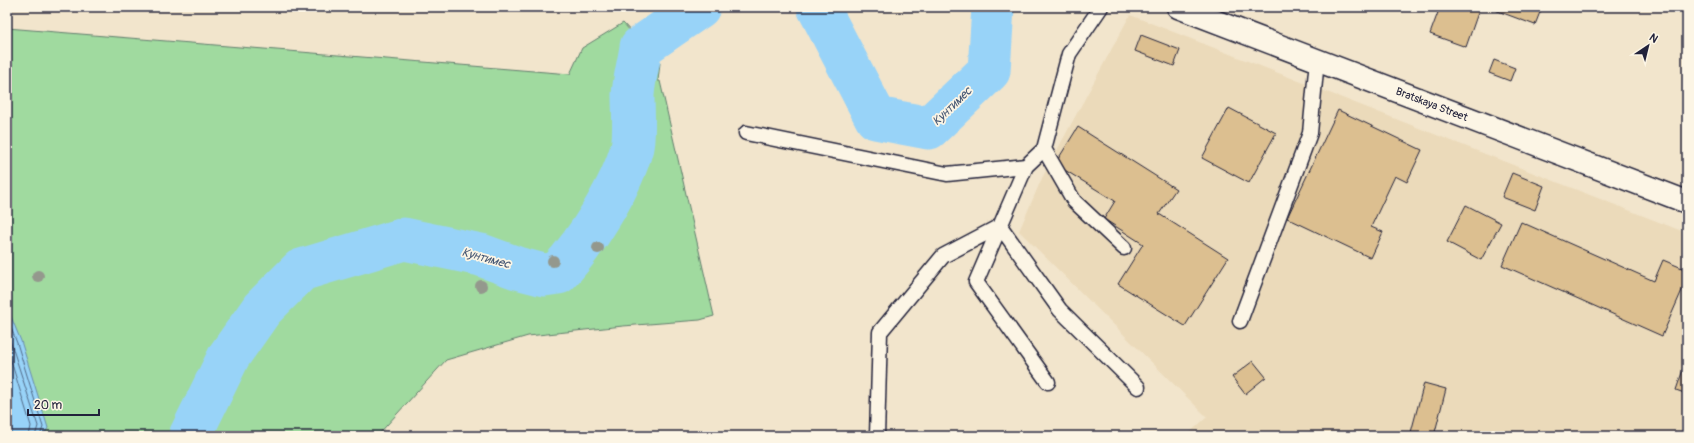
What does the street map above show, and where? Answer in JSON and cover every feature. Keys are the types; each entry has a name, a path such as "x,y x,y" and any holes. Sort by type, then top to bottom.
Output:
{"street":[{"name":"Bratskaya Street","path":"1178,7 1687,202"}],"lane":[{"path":"1048,382 976,282 1026,166 1044,149 1069,54 1101,7"},
{"path":"1240,321 1310,133 1317,60"},
{"path":"746,132 947,174 1026,166"},
{"path":"1044,149 1074,201 1124,248"},
{"path":"1000,226 1060,310 1138,387"},
{"path":"877,436 880,332 943,256 1000,226"}],"shaded area":[{"path":"1130,15 1687,233 1687,436 1186,436 1207,417 1019,231 1042,178"}],"green space":[{"path":"623,23 660,63 658,81 660,81 714,316 700,320 528,336 446,360 377,436 7,436 7,28 570,74 582,48"}],"water":[{"path":"7,307 21,341 48,428 43,436 7,436"}],"building":[{"path":"1440,7 1480,7 1466,47 1430,34"},
{"path":"1487,7 1542,7 1535,25"},
{"path":"1141,35 1180,50 1174,66 1135,51"},
{"path":"1494,60 1515,68 1510,81 1489,73"},
{"path":"1229,108 1276,133 1249,183 1202,158"},
{"path":"1338,110 1422,150 1407,182 1395,176 1371,227 1383,232 1371,258 1287,218"},
{"path":"1078,127 1176,189 1159,214 1228,258 1185,326 1118,284 1143,244 1104,219 1115,201 1055,164"},
{"path":"1512,173 1544,186 1535,210 1502,197"},
{"path":"1466,205 1501,223 1481,260 1447,242"},
{"path":"1521,222 1654,281 1663,260 1687,270 1687,279 1662,336 1502,265"},
{"path":"1687,358 1687,394 1676,390"},
{"path":"1253,361 1266,377 1245,394 1232,377"},
{"path":"1424,383 1446,389 1434,436 1410,436"}],"waterway":[{"name":"Кунтимес","path":"190,436 229,356 262,309 301,270 404,239 481,255 517,268 544,275 558,273 569,261 602,214 612,197 627,163 633,141 634,83 641,47 699,7"},
{"name":"Кунтимес","path":"818,7 876,118 929,128 989,71 993,7"}]}
